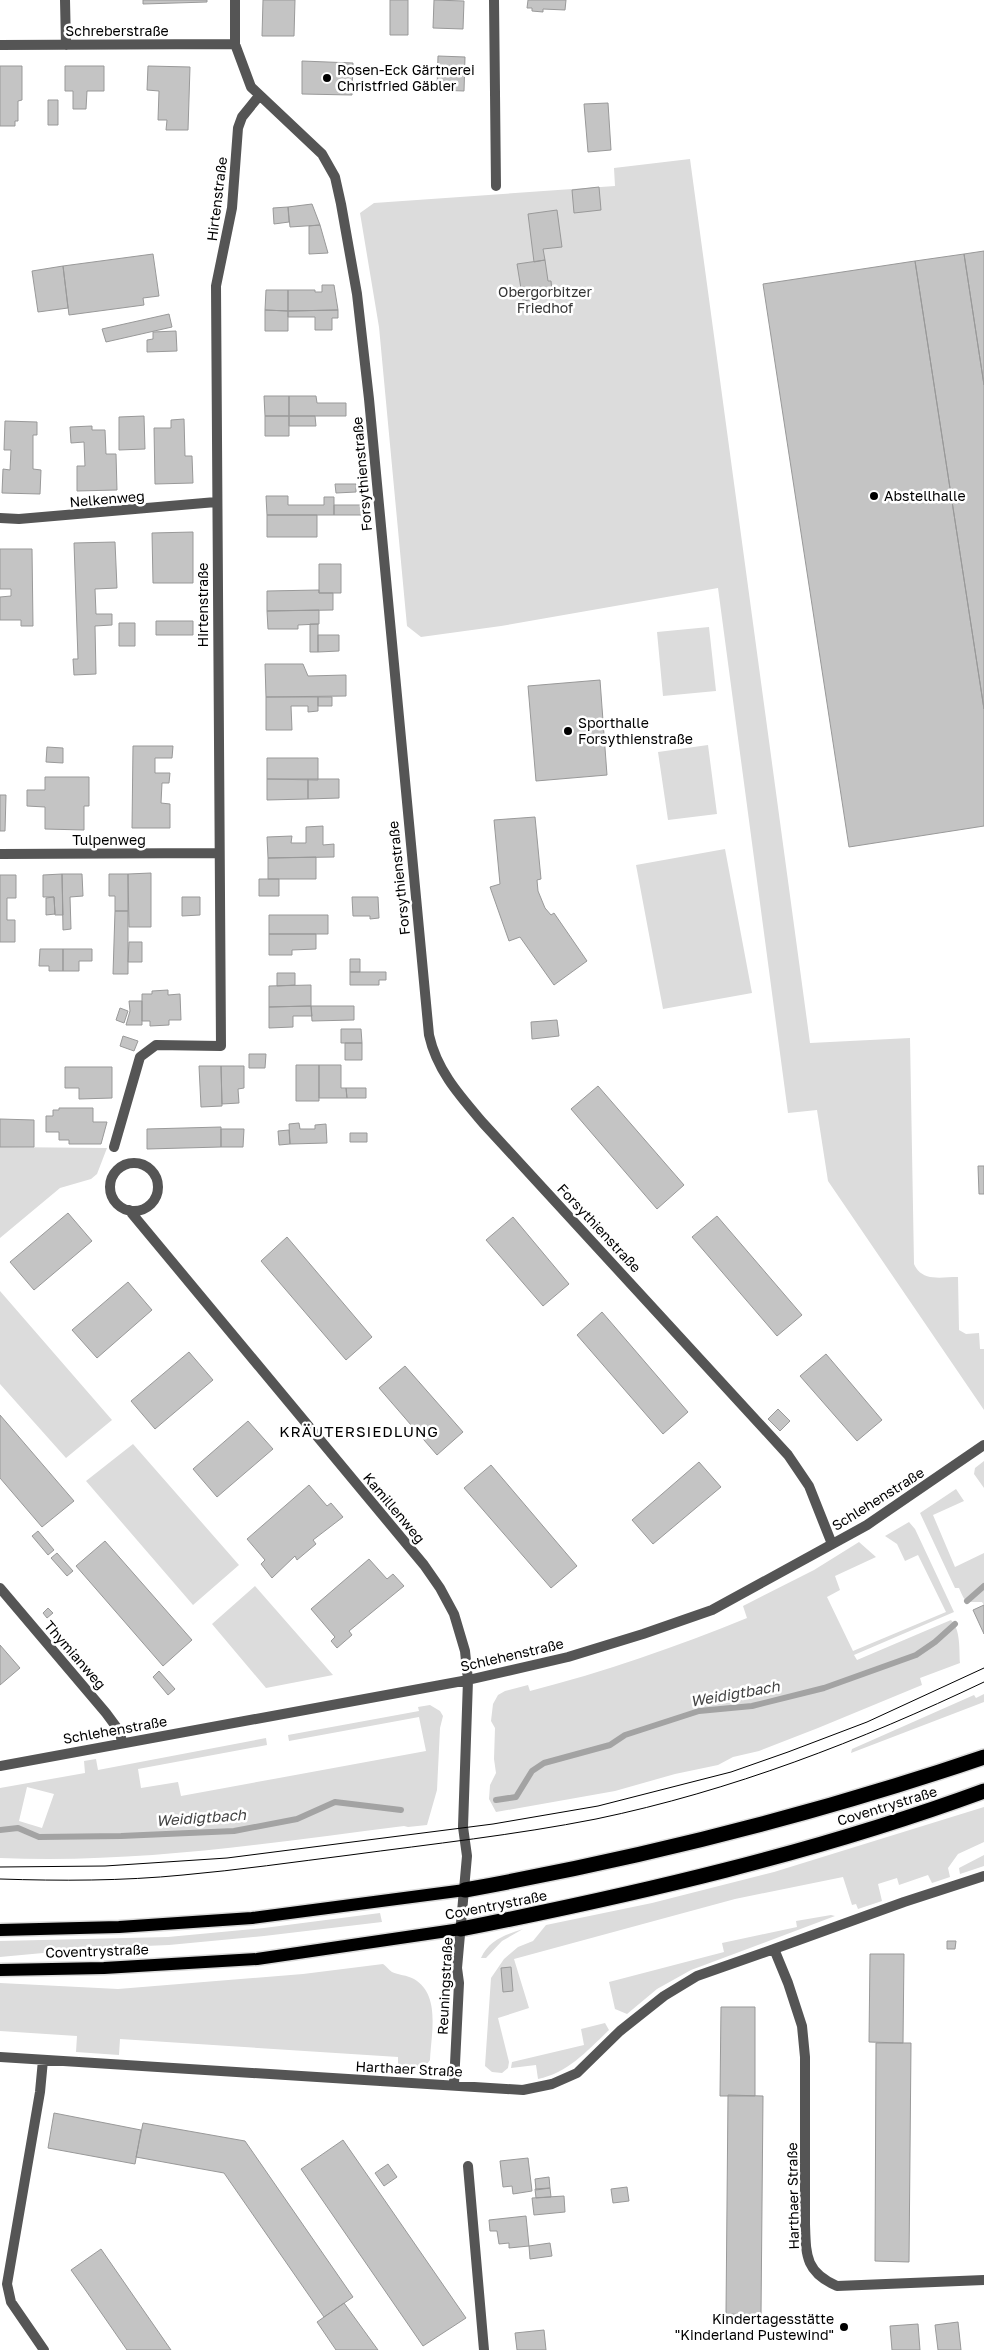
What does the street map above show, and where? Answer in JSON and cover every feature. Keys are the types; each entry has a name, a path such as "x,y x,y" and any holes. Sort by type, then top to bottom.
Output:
{"highway":[{"name":"Coventrystraße","path":"464,1890 644,1855 787,1819 984,1757"},
{"name":"Coventrystraße","path":"461,1929 653,1889 809,1848 943,1806 984,1791"}],"main road":[{"name":"Coventrystraße","path":"0,1930 119,1927 252,1918 464,1890"},
{"name":"Coventrystraße","path":"0,1970 104,1968 257,1959 461,1929"}],"street":[{"path":"65,0 66,45"},
{"path":"235,0 235,44 251,87 259,96"},
{"path":"494,0 496,186"},
{"name":"Schreberstraße","path":"0,45 235,44"},
{"name":"Hirtenstraße","path":"114,1147 140,1057 156,1046 221,1046 216,286 232,208 238,128 242,117 259,96"},
{"name":"Forsythienstraße","path":"259,96 322,154 335,177 357,294 369,399 410,852 429,1035 433,1054 459,1095 483,1123 788,1455 810,1486 832,1544"},
{"name":"Nelkenweg","path":"0,518 37,518 216,502"},
{"name":"Tulpenweg","path":"0,854 219,853"},
{"name":"Kamillenweg","path":"129,1210 136,1211 150,1204 158,1190 155,1175 150,1169 136,1163 120,1167 112,1177 110,1184 112,1198 122,1208 129,1210 424,1565 440,1588 454,1614 465,1651 468,1680 463,1819 467,1856 464,1890"},
{"name":"Schlehenstraße","path":"0,1766 468,1680 568,1657 643,1634 712,1610 832,1544 894,1508 984,1445"},
{"name":"Thymianweg","path":"0,1588 106,1713 120,1732 122,1743"},
{"name":"Harthaer Straße","path":"0,2057 454,2084 523,2090 552,2084 577,2072 620,2031 664,1996 697,1976 904,1902 984,1876"},
{"name":"Reuningstraße","path":"454,2084 459,1984 457,1968 464,1890"},
{"name":"Harthaer Straße","path":"774,1948 802,2026 806,2057 805,2224 806,2250 809,2264 818,2276 837,2286 984,2280"},
{"path":"43,2060 40,2092 7,2284 11,2302 44,2350"},
{"path":"468,2166 484,2350"}],"green space":[{"name":"Obergorbitzer Friedhof","path":"690,159 810,1043 910,1038 914,1264 917,1270 927,1276 938,1278 958,1277 959,1330 966,1334 979,1333 980,1349 984,1349 984,1410 828,1181 817,1110 788,1113 718,588 501,626 421,637 407,626 379,327 360,213 374,203 615,186 614,168"},
{"path":"709,627 716,691 663,696 657,632"},
{"path":"708,745 717,814 668,820 658,752"},
{"path":"725,849 752,993 663,1009 636,865"},
{"path":"0,1147 107,1148 97,1174 91,1179 60,1188 0,1238"},
{"path":"0,1291 112,1420 66,1458 0,1384"},
{"path":"133,1444 239,1565 193,1605 86,1481"},
{"path":"984,1461 984,1488 974,1474 975,1468"},
{"path":"956,1489 964,1501 933,1515 955,1567 984,1553 984,1605 982,1602 967,1601 959,1588 955,1588 920,1513"},
{"path":"909,1522 915,1529 954,1612 854,1655 857,1660 951,1620 958,1635 960,1663 920,1678 922,1685 818,1728 759,1751 733,1757 718,1765 675,1774 615,1791 496,1812 489,1799 490,1785 496,1773 494,1759 495,1728 491,1721 493,1704 498,1695 505,1691 528,1685 530,1691 585,1676 667,1649 747,1618 743,1606 814,1570 859,1542 876,1557 835,1576 840,1590 827,1597 853,1651 946,1612 918,1555 905,1561 897,1544 885,1536"},
{"path":"255,1586 333,1675 266,1688 212,1624"},
{"path":"984,1694 984,1702 851,1753 852,1749 974,1695 976,1698"},
{"path":"430,1705 440,1711 443,1716 440,1728 437,1790 427,1825 404,1826 203,1851 152,1855 102,1858 0,1858 0,1788 85,1773 84,1761 96,1759 98,1770 266,1738 267,1745 138,1769 141,1788 178,1782 181,1796 426,1751 419,1717 289,1741 288,1735 419,1711 418,1707","holes":["27,1787 54,1794 42,1828 19,1821"]},
{"path":"984,1807 984,1842 958,1854 948,1868 950,1877 932,1883 928,1875 899,1885 897,1878 878,1884 882,1901 858,1909 856,1904 852,1905 843,1877 735,1899 514,1959 529,2008 498,2018 509,2062 508,2068 502,2073 492,2072 485,2066 491,1978 504,1959 518,1947 533,1941 546,1925 652,1903 774,1872"},
{"path":"984,1855 984,1866 960,1874 959,1868"},
{"path":"380,1913 382,1922 264,1936 0,1957 0,1941 168,1937 264,1928"},
{"path":"831,1915 835,1916 691,1970 657,1989 627,2014 615,2009 609,1982 724,1952 722,1943 797,1927 796,1921"},
{"path":"523,1929 502,1941 486,1958 481,1958 493,1942"},
{"path":"383,1964 392,1972 414,1979 428,1995 432,2016 430,2060 420,2068 398,2069 398,2057 120,2039 119,2055 76,2052 77,2036 0,2031 0,1983 118,1989 303,1974"},
{"path":"605,2023 609,2030 577,2060 559,2072 538,2079 536,2065 511,2068 512,2062 584,2045 581,2029"}],"building":[{"path":"143,0 207,0 207,2 143,4"},
{"path":"263,0 295,0 294,36 262,36"},
{"path":"390,0 408,0 408,35 390,35"},
{"path":"434,0 464,1 463,29 433,28"},
{"path":"528,0 566,0 565,10 543,9 543,12 532,11 532,8 527,8"},
{"path":"438,56 465,57 464,91 437,90"},
{"name":"Rosen-Eck Gärtnerei Christfried Gäbler","path":"302,61 353,63 352,95 302,94"},
{"path":"0,66 22,66 22,100 18,101 18,121 15,121 15,126 0,126"},
{"path":"65,66 104,66 104,91 87,91 86,109 73,109 73,91 65,91"},
{"path":"148,66 190,67 188,130 166,130 167,120 158,120 159,91 147,90"},
{"path":"48,100 58,100 58,125 48,125"},
{"path":"608,103 611,150 588,152 584,104"},
{"path":"599,187 601,210 574,213 572,190"},
{"path":"312,204 320,225 290,227 288,207"},
{"path":"288,207 289,222 274,224 273,208"},
{"path":"557,210 562,247 543,249 545,260 534,262 528,214"},
{"path":"320,225 328,253 309,254 309,226"},
{"path":"984,251 984,385 964,254"},
{"path":"153,254 159,296 143,298 144,305 69,315 63,266"},
{"path":"964,254 984,385 984,709 915,261"},
{"path":"545,260 548,281 551,281 552,291 548,292 549,297 523,301 517,264"},
{"name":"Abstellhalle","path":"915,261 984,709 984,826 849,847 763,284"},
{"path":"63,266 68,308 38,312 32,271"},
{"path":"322,285 334,285 338,310 288,311 288,290 315,290 315,292 322,292"},
{"path":"266,290 288,290 288,311 265,310"},
{"path":"265,310 288,311 288,331 265,331"},
{"path":"338,310 338,318 332,318 332,330 315,330 315,317 288,317 288,311"},
{"path":"169,314 172,327 106,342 102,329"},
{"path":"176,331 177,351 147,352 147,340 153,339 153,332"},
{"path":"264,396 289,396 289,416 265,416"},
{"path":"289,396 316,396 317,403 346,403 346,416 289,416"},
{"path":"144,416 145,449 119,450 119,417"},
{"path":"265,416 289,416 289,436 265,436"},
{"path":"289,416 315,416 316,426 289,426"},
{"path":"184,419 185,456 192,456 193,483 155,484 154,428 171,428 171,420"},
{"path":"5,421 37,422 37,435 33,435 33,469 41,470 40,494 2,493 3,469 10,470 11,450 4,450"},
{"path":"92,426 92,430 105,430 106,454 116,454 117,490 77,491 77,466 85,466 84,442 71,443 70,427"},
{"path":"335,484 356,484 356,492 336,493"},
{"path":"266,496 288,496 288,505 324,505 324,497 334,497 334,515 267,515"},
{"path":"334,505 361,505 362,515 334,515"},
{"path":"267,515 317,515 317,537 267,537"},
{"path":"193,532 193,583 153,583 152,533"},
{"path":"115,542 117,588 95,589 96,614 112,614 112,625 95,626 96,674 74,675 73,659 78,659 74,543"},
{"path":"0,549 32,549 33,626 21,626 21,620 0,620 0,597 11,596 11,589 0,589"},
{"path":"319,564 341,564 341,593 319,593"},
{"path":"319,590 319,593 333,593 333,610 267,611 267,591"},
{"path":"319,610 319,624 298,625 298,629 268,629 267,611"},
{"path":"156,621 193,621 193,635 156,635"},
{"path":"119,623 135,623 135,646 119,646"},
{"path":"310,624 318,624 318,652 310,652"},
{"path":"318,635 339,635 339,651 318,652"},
{"path":"265,664 303,664 308,676 346,675 346,696 266,697"},
{"name":"Sporthalle Forsythienstraße","path":"600,680 607,775 536,781 528,686"},
{"path":"266,697 318,697 318,711 308,712 308,706 291,706 292,730 266,730"},
{"path":"318,697 332,697 332,706 318,706"},
{"path":"133,746 173,746 172,758 155,758 155,773 170,773 169,783 162,783 161,803 170,804 170,828 132,828"},
{"path":"47,747 63,748 63,763 46,762"},
{"path":"267,758 318,758 318,780 267,779"},
{"path":"45,777 89,777 89,806 84,806 84,830 45,829 45,807 27,806 27,790 45,790"},
{"path":"267,779 308,779 308,799 267,800"},
{"path":"308,779 339,779 339,798 308,799"},
{"path":"0,795 6,795 5,831 0,831"},
{"path":"535,817 541,879 537,880 538,891 545,908 551,915 554,913 587,961 554,985 520,937 509,941 490,887 500,884 494,820"},
{"path":"323,826 323,845 334,844 334,857 268,858 267,837 292,836 291,843 306,843 306,827"},
{"path":"316,857 316,879 268,879 268,858"},
{"path":"151,873 151,927 129,927 128,874"},
{"path":"62,874 63,915 55,915 54,897 43,897 43,875"},
{"path":"62,874 82,874 83,896 70,897 71,929 63,930"},
{"path":"109,874 128,874 128,911 115,911 115,896 109,896"},
{"path":"0,875 16,875 16,898 7,898 7,920 15,920 15,942 0,942"},
{"path":"259,879 279,879 279,896 259,896"},
{"path":"54,897 55,914 46,915 46,898"},
{"path":"182,897 200,897 200,915 182,916"},
{"path":"352,897 378,897 379,918 370,919 370,916 353,916"},
{"path":"115,911 128,911 128,974 113,974"},
{"path":"269,915 328,915 328,934 269,934"},
{"path":"269,934 316,934 316,949 292,950 292,955 269,955"},
{"path":"129,942 142,942 142,962 128,962"},
{"path":"40,949 63,949 63,971 49,971 49,966 39,966"},
{"path":"63,949 92,949 92,961 79,961 79,971 63,971"},
{"path":"350,959 360,959 360,972 350,972"},
{"path":"350,972 386,972 386,980 379,980 379,985 350,985"},
{"path":"277,973 295,973 295,985 277,986"},
{"path":"311,985 311,1006 269,1007 269,986"},
{"path":"168,990 168,995 180,994 181,1020 169,1020 169,1025 150,1026 150,1021 142,1021 142,994 152,994 152,991"},
{"path":"129,1001 142,1001 142,1025 126,1025 130,1011"},
{"path":"311,1006 312,1016 293,1016 293,1027 269,1028 269,1007"},
{"path":"311,1006 354,1006 354,1020 312,1021"},
{"path":"120,1008 128,1011 124,1023 116,1020"},
{"path":"557,1020 559,1036 532,1039 531,1022"},
{"path":"341,1029 361,1029 362,1043 341,1043"},
{"path":"123,1036 138,1041 134,1051 120,1046"},
{"path":"345,1043 362,1043 362,1060 345,1060"},
{"path":"249,1054 266,1054 265,1068 249,1068"},
{"path":"296,1065 319,1065 319,1101 296,1101"},
{"path":"319,1065 341,1065 341,1088 346,1088 347,1098 319,1098"},
{"path":"199,1066 221,1066 222,1106 201,1107"},
{"path":"221,1066 244,1066 244,1088 238,1089 239,1103 222,1104"},
{"path":"65,1067 112,1067 112,1098 79,1099 79,1088 65,1088"},
{"path":"598,1086 684,1185 657,1209 571,1109"},
{"path":"346,1088 366,1088 366,1098 347,1098"},
{"path":"59,1108 93,1108 93,1122 107,1122 101,1144 69,1144 69,1140 59,1140 59,1132 46,1132 46,1116 53,1116 53,1110 59,1110"},
{"path":"0,1119 34,1120 34,1147 0,1147"},
{"path":"299,1123 300,1129 315,1129 315,1125 326,1124 327,1143 290,1144 289,1124"},
{"path":"221,1127 221,1147 147,1149 147,1129"},
{"path":"221,1129 244,1129 243,1147 221,1147"},
{"path":"289,1130 290,1144 279,1145 278,1131"},
{"path":"350,1133 367,1133 367,1142 350,1142"},
{"path":"978,1166 984,1166 984,1194 979,1194"},
{"path":"68,1213 92,1241 34,1290 10,1262"},
{"path":"717,1216 802,1315 777,1336 692,1237"},
{"path":"513,1217 569,1284 543,1306 486,1240"},
{"path":"287,1237 372,1337 346,1360 261,1261"},
{"path":"128,1282 152,1310 97,1358 72,1330"},
{"path":"602,1312 688,1412 663,1434 577,1335"},
{"path":"189,1352 213,1380 155,1429 131,1401"},
{"path":"826,1354 882,1420 857,1441 800,1376"},
{"path":"405,1366 463,1432 437,1455 379,1388"},
{"path":"778,1409 790,1421 780,1431 768,1419"},
{"path":"0,1415 74,1501 42,1527 0,1478"},
{"path":"248,1421 273,1449 217,1497 193,1469"},
{"path":"699,1462 721,1487 653,1544 632,1520"},
{"path":"491,1465 577,1566 551,1588 464,1488"},
{"path":"309,1485 327,1506 331,1503 343,1517 313,1540 316,1544 297,1560 295,1556 272,1578 261,1564 265,1560 247,1539"},
{"path":"38,1531 54,1550 48,1555 32,1536"},
{"path":"105,1541 192,1640 163,1666 76,1566"},
{"path":"57,1553 73,1571 67,1576 51,1558"},
{"path":"369,1559 387,1579 393,1574 404,1586 349,1631 352,1635 337,1648 331,1641 335,1637 311,1609"},
{"path":"984,1605 984,1634 973,1610"},
{"path":"48,1608 53,1613 47,1618 43,1613"},
{"path":"0,1645 20,1668 0,1685"},
{"path":"159,1671 175,1689 168,1695 153,1677"},
{"path":"947,1941 956,1941 955,1949 947,1949"},
{"path":"870,1954 904,1954 903,2043 869,2042"},
{"path":"511,1967 513,1991 503,1992 501,1968"},
{"path":"721,2007 755,2007 755,2096 720,2096"},
{"path":"876,2043 911,2043 909,2262 875,2261"},
{"path":"728,2095 763,2096 761,2315 726,2314"},
{"path":"54,2113 141,2130 135,2164 48,2148"},
{"path":"143,2123 245,2141 353,2297 324,2317 224,2173 136,2157"},
{"path":"343,2140 466,2318 423,2346 301,2169"},
{"path":"528,2158 532,2191 513,2194 512,2186 503,2187 500,2161"},
{"path":"388,2164 397,2177 384,2186 375,2173"},
{"path":"549,2177 550,2188 536,2190 535,2179"},
{"path":"627,2187 629,2201 613,2203 611,2189"},
{"path":"550,2188 551,2197 536,2198 535,2189"},
{"path":"564,2196 565,2212 534,2215 532,2198"},
{"path":"526,2216 529,2246 509,2248 509,2243 499,2244 497,2231 490,2231 489,2220"},
{"path":"550,2243 552,2256 530,2259 529,2246"},
{"path":"101,2249 171,2350 127,2350 71,2270"},
{"path":"344,2303 378,2350 336,2350 317,2322"},
{"path":"958,2322 961,2350 938,2350 935,2325"},
{"path":"918,2324 920,2350 892,2350 890,2326"},
{"path":"544,2330 546,2350 517,2350 515,2333"}],"waterway":[{"name":"Weidigtbach","path":"967,1601 984,1586"},
{"name":"Weidigtbach","path":"496,1800 516,1797 532,1771 544,1763 610,1745 625,1735 699,1711 752,1706 824,1688 916,1655 935,1642 955,1624"},
{"name":"Weidigtbach","path":"0,1830 18,1828 39,1837 121,1836 234,1831 297,1819 335,1802 401,1810"}],"tram line":[{"path":"0,1867 105,1866 227,1858 493,1824 598,1806 731,1772 788,1752 867,1722 984,1668"},
{"path":"0,1879 115,1879 204,1873 473,1839 596,1819 696,1794 794,1762 890,1724 984,1682"}],"place":[{"name":"Rosen-Eck Gärtnerei Christfried Gäbler","path":"327,78"},
{"name":"Abstellhalle","path":"874,496"},
{"name":"Sporthalle Forsythienstraße","path":"568,731"},
{"name":"Kindertagesstätte \"Kinderland Pustewind\"","path":"844,2327"}],"district":[{"name":"KRÄUTERSIEDLUNG","path":"359,1432"}]}
